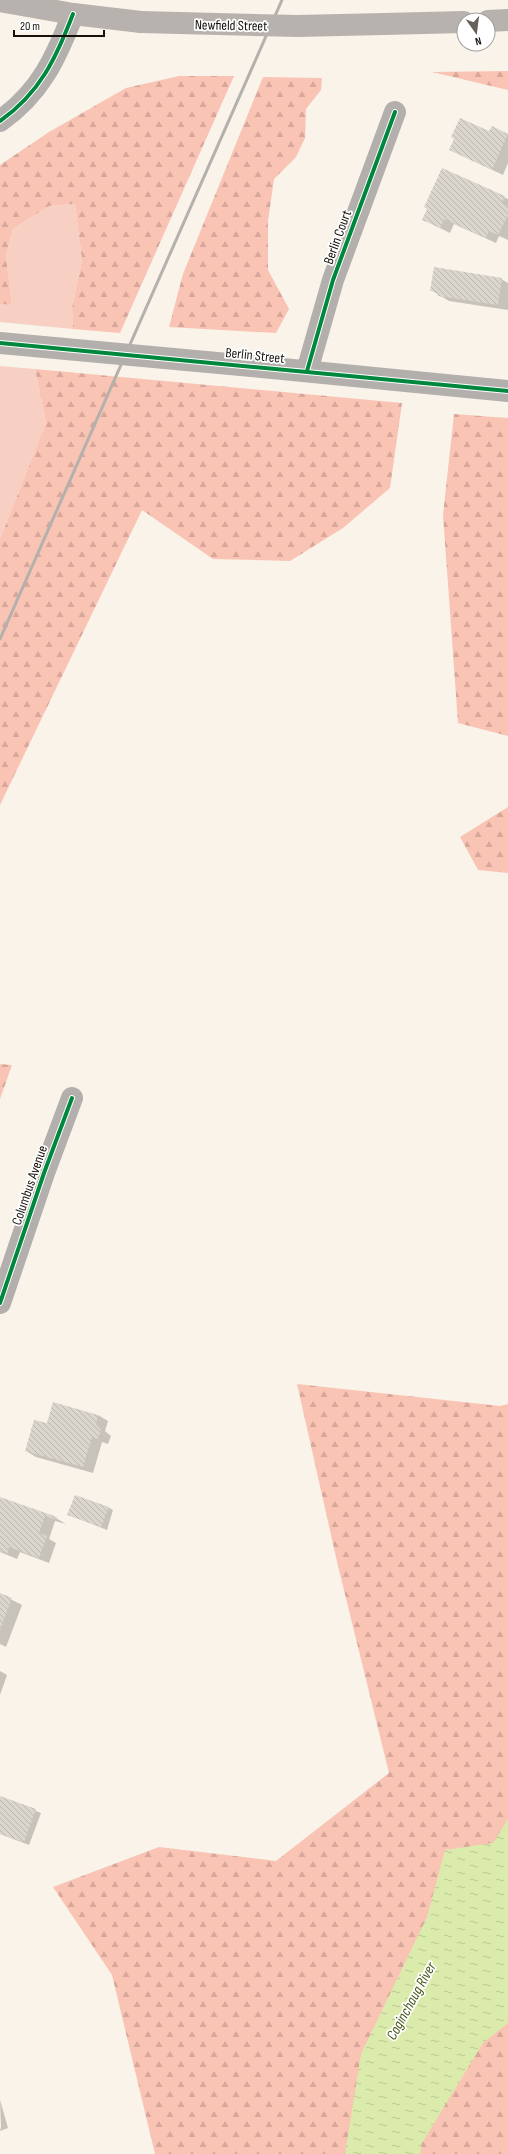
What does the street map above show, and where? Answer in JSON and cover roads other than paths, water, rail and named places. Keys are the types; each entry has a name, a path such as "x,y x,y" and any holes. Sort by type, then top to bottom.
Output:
{"main road":[{"name":"Newfield Street","path":"0,1 73,14 141,22 298,26 456,22"},
{"path":"496,21 508,20"}],"street":[{"path":"0,121 18,108 38,84 58,53 73,14"},
{"name":"Berlin Court","path":"307,372 333,280 396,112"},
{"name":"Berlin Street","path":"0,343 262,367 508,392"},
{"name":"Columbus Avenue","path":"0,1303 44,1173 72,1098"}],"water":[{"name":"Coginchaug River","path":"508,1819 508,2023 483,2043 422,2143 420,2154 345,2154 361,2054 427,1917 445,1850 493,1843"}],"railway":[{"path":"0,639 282,0"}]}
